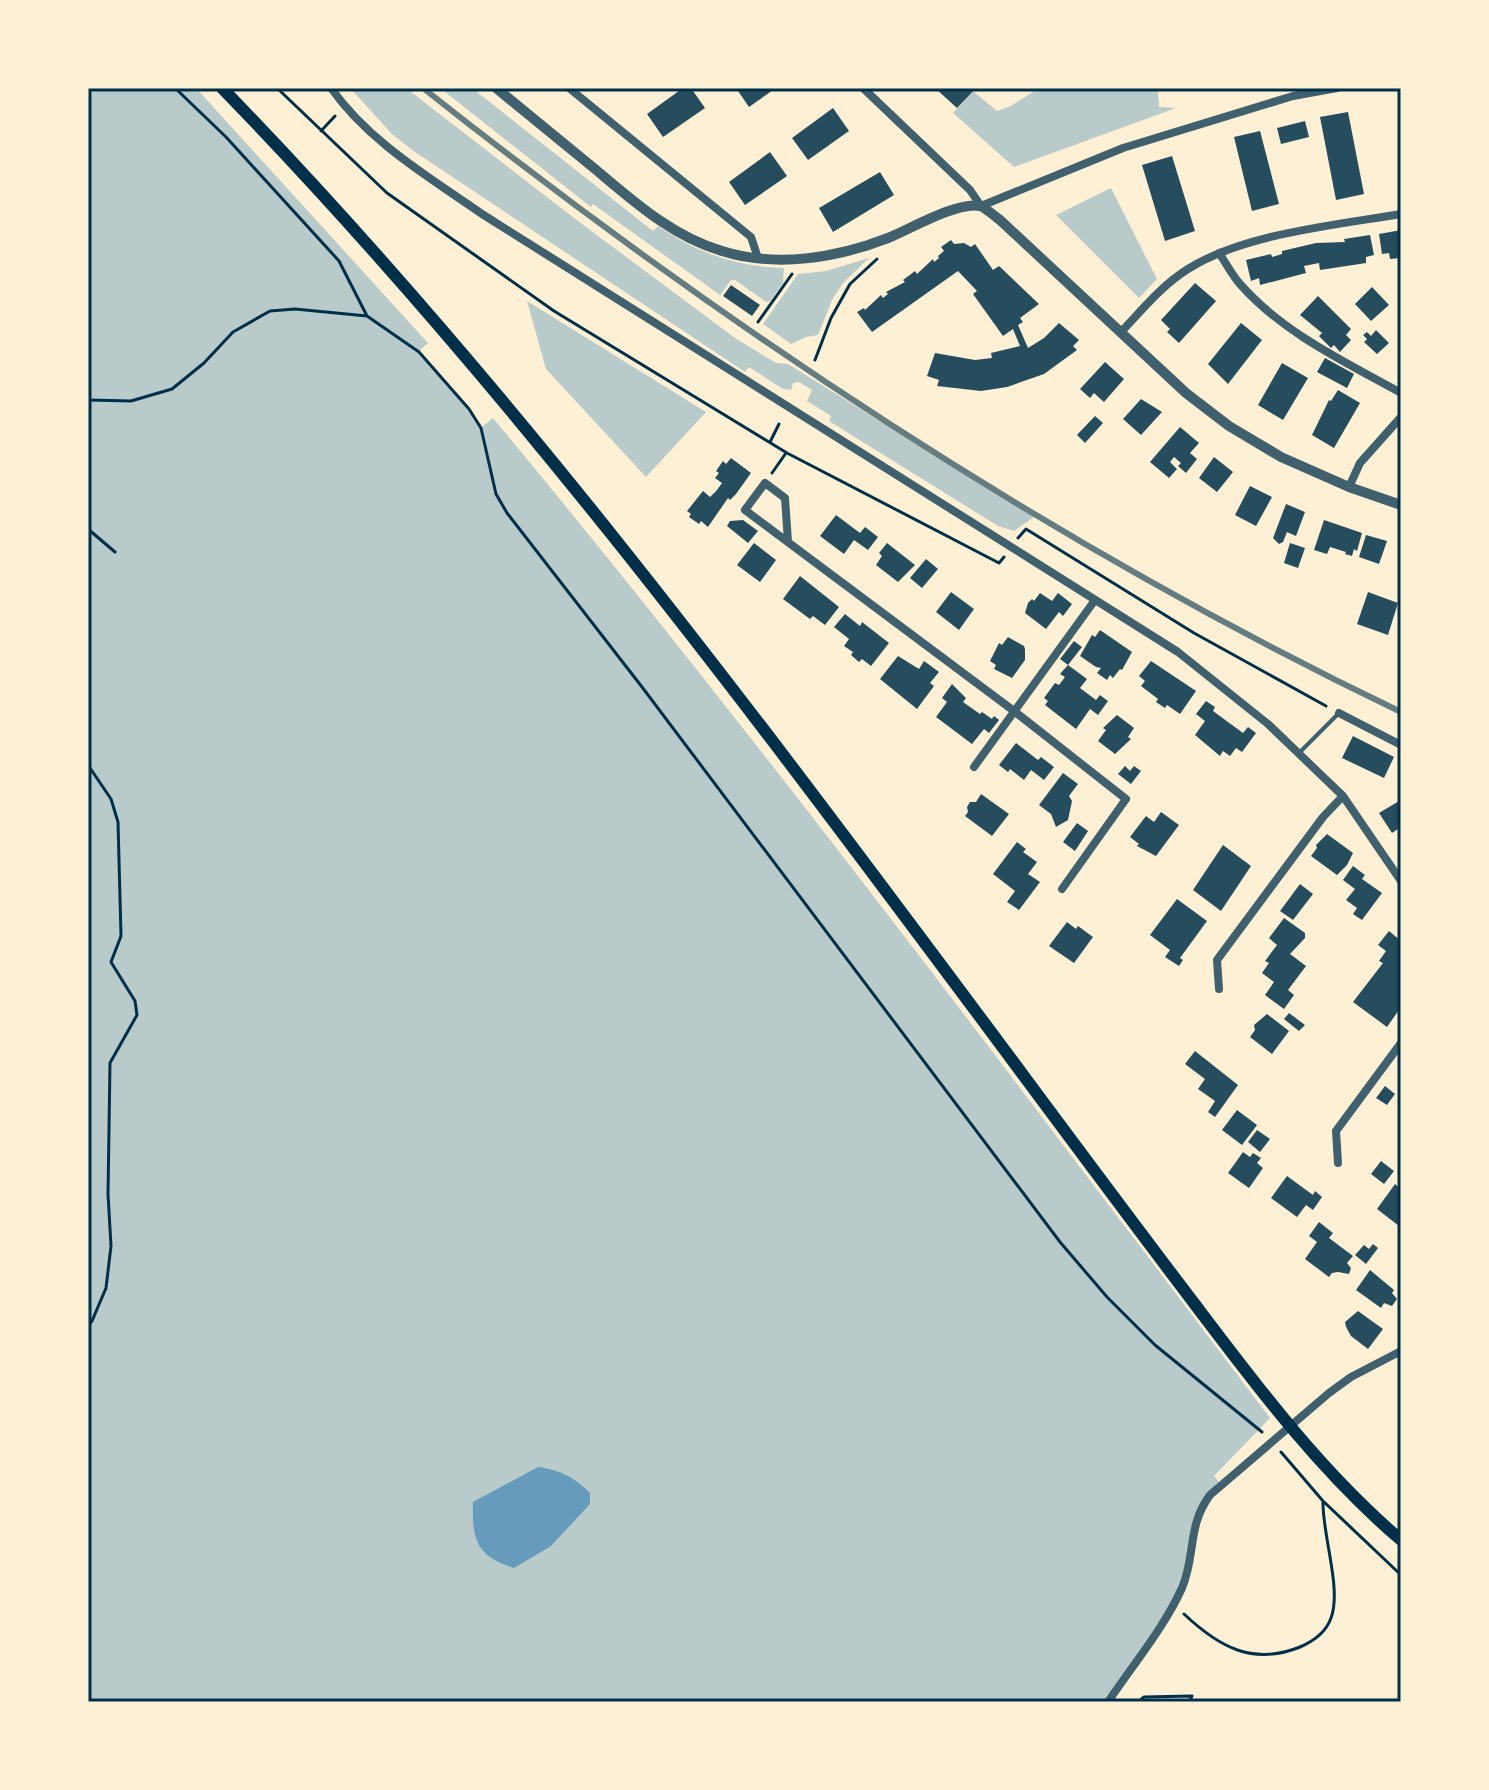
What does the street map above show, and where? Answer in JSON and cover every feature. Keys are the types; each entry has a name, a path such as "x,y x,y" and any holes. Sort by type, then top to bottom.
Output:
{"main road":[{"path":"222,88 437,324 610,532 836,824 1255,1383 1342,1484 1401,1540"}],"street":[{"path":"331,88 344,107 393,151 482,214 1178,652 1268,724 1343,796 1401,881"},
{"path":"496,88 659,220 701,244 724,252 758,258 792,259 838,254 885,239 962,207 981,206 1123,148 1292,92 1337,88"},
{"path":"569,88 751,237 758,258"},
{"path":"863,88 970,190 981,206 1000,220 1186,393 1229,426 1281,457 1349,487 1401,505"},
{"path":"1121,332 1165,286 1188,269 1219,253 1276,237 1401,214"},
{"path":"1219,253 1240,284 1278,319 1317,347 1401,393"},
{"path":"1349,487 1360,463 1401,417"},
{"path":"788,542 785,498 765,483 745,510 1014,711 1126,799 1062,889"},
{"path":"974,767 1095,600"},
{"path":"1339,713 1401,745"},
{"path":"1219,989 1217,960 1323,817 1343,796"},
{"path":"1338,1163 1336,1131 1401,1043"},
{"path":"1108,1702 1174,1602 1189,1565 1193,1529 1204,1504 1221,1484 1351,1377 1401,1351"}],"lane":[{"path":"1299,753 1339,713"}],"path":[{"path":"175,88 226,137 339,261 367,316 419,352 469,409 481,428 496,494 507,513 1060,1242 1107,1297 1155,1345 1268,1438"},
{"path":"277,88 387,193 554,311 787,453 999,563 1026,529 1194,633 1339,713"},
{"path":"321,131 344,107"},
{"path":"815,360 831,318 850,284 885,251 885,239"},
{"path":"758,322 793,272 792,259"},
{"path":"88,400 131,401 172,389 204,363 233,332 270,311 295,309 367,316"},
{"path":"770,442 779,424"},
{"path":"765,483 787,453"},
{"path":"88,529 115,552"},
{"path":"88,765 111,799 118,822 121,936 111,962 135,1001 137,1015 110,1063 108,1194 111,1246 106,1288 88,1326"},
{"path":"1277,1448 1323,1501 1401,1575"},
{"path":"1174,1602 1204,1633 1254,1655 1279,1655 1323,1633 1332,1616 1333,1585 1322,1518 1323,1501"},
{"path":"1138,1702 1144,1697 1192,1696 1189,1702"}],"shaded area":[{"path":"88,88 196,88 428,343 419,351 482,427 493,418 692,664 887,914 1270,1418 1214,1476 1221,1484 1204,1504 1180,1592 1108,1702 88,1702"},
{"path":"350,88 406,88 735,338 776,363 788,364 1034,517 1014,531 998,526 829,421 831,416 807,401 812,390 799,382 793,383 791,390 783,389 749,367 745,372 415,152 392,134"},
{"path":"440,88 472,88 653,231 658,226 718,257 750,265 784,268 783,283 766,302 735,280 731,280 720,295 593,204 591,207"},
{"path":"1039,88 1158,88 1159,107 1176,108 1014,167 953,113 973,91 997,111"},
{"path":"1111,188 1157,279 1139,298 1056,215"},
{"path":"869,258 844,282 833,298 818,335 791,344 763,324 798,274 826,271"},
{"path":"527,301 706,412 646,477 546,369"}],"water":[{"path":"538,1467 560,1472 578,1483 590,1493 590,1504 551,1546 514,1568 491,1558 479,1545 474,1527 473,1502"}],"building":[{"path":"683,88 691,88 705,108 663,137 647,114"},
{"path":"736,88 776,88 749,107"},
{"path":"935,88 976,88 957,108"},
{"path":"833,108 849,131 808,160 792,138"},
{"path":"1348,112 1364,194 1336,200 1320,117"},
{"path":"1305,121 1309,137 1281,144 1277,128"},
{"path":"1260,131 1279,204 1252,211 1234,137"},
{"path":"770,152 787,176 745,205 729,182"},
{"path":"1172,156 1195,231 1165,241 1142,165"},
{"path":"880,172 894,195 833,232 819,208"},
{"path":"1401,230 1401,258 1390,259 1389,253 1382,254 1379,234"},
{"path":"1370,235 1374,255 1366,257 1366,263 1320,270 1319,263 1304,266 1306,273 1260,285 1259,278 1251,281 1246,260 1271,254 1272,257 1282,254 1282,251 1316,243 1345,242 1344,239"},
{"path":"951,240 954,244 964,243 971,247 975,244 993,270 999,266 1039,304 1020,318 1023,322 1018,325 1028,348 1059,323 1079,340 1073,346 1077,350 1044,374 1007,387 981,391 937,386 939,380 927,376 935,353 975,360 992,358 991,353 1020,346 1013,329 1003,336 973,294 977,291 958,271 872,332 857,312 865,310 881,295 883,298 888,294 886,292 905,282 903,280 915,271 917,274 933,259 934,262 944,251 941,247"},
{"path":"1195,283 1216,301 1179,343 1167,332 1170,329 1161,320"},
{"path":"731,285 760,305 752,316 723,296"},
{"path":"1372,287 1389,305 1371,321 1355,304"},
{"path":"1318,296 1351,329 1346,335 1351,340 1340,352 1334,345 1331,348 1319,336 1322,333 1300,315"},
{"path":"1241,323 1262,340 1228,384 1208,364"},
{"path":"1376,330 1389,343 1377,354 1364,342 1367,339 1363,335 1367,332 1371,336"},
{"path":"1325,358 1354,374 1347,388 1317,372"},
{"path":"1105,362 1124,379 1104,402 1094,393 1090,398 1080,389"},
{"path":"1282,363 1308,378 1283,420 1258,405"},
{"path":"1338,390 1360,403 1334,448 1312,435 1329,400"},
{"path":"1141,399 1162,412 1141,435 1123,419"},
{"path":"1095,416 1103,423 1085,443 1077,435"},
{"path":"1180,427 1199,443 1190,453 1197,459 1186,473 1174,457 1170,462 1177,469 1169,478 1150,462"},
{"path":"1214,457 1233,472 1217,492 1199,478"},
{"path":"731,458 751,473 736,494 730,500 728,498 708,527 701,521 699,524 689,517 691,514 687,511 703,491 710,497 717,490 722,483 715,478 719,473 716,471 723,461 726,464"},
{"path":"1250,486 1272,497 1256,526 1235,515"},
{"path":"1286,504 1305,512 1296,536 1287,532 1279,544 1273,538"},
{"path":"836,515 860,533 865,527 878,537 868,550 854,540 844,554 820,536"},
{"path":"743,520 758,531 748,543 727,526 730,521"},
{"path":"1324,520 1362,533 1357,551 1354,549 1352,556 1330,547 1327,554 1314,550"},
{"path":"1366,535 1387,541 1379,564 1359,557"},
{"path":"754,543 776,560 760,582 737,565"},
{"path":"887,543 915,565 898,582 876,565 882,556 879,553"},
{"path":"1290,543 1305,548 1298,568 1284,563"},
{"path":"926,559 938,569 922,588 910,578"},
{"path":"800,576 839,607 825,625 813,616 810,619 783,599"},
{"path":"951,592 974,609 959,630 936,612"},
{"path":"1368,592 1398,603 1388,635 1357,624"},
{"path":"1040,593 1052,601 1058,593 1072,604 1063,616 1059,612 1046,629 1025,613 1028,603"},
{"path":"845,614 860,626 862,622 889,643 871,666 851,655 853,652 844,646 849,639 834,627"},
{"path":"1100,630 1132,652 1122,670 1113,678 1110,675 1107,680 1097,673 1101,668 1080,656 1092,635 1095,637"},
{"path":"1008,637 1025,649 1025,660 1012,678 994,669 996,665 990,661 999,643 1002,645"},
{"path":"1074,641 1082,647 1068,665 1060,659"},
{"path":"898,656 919,669 924,661 939,672 930,683 934,686 917,709 880,679"},
{"path":"1151,661 1196,691 1180,714 1156,702 1158,699 1141,686 1145,681 1139,676"},
{"path":"1068,665 1087,679 1080,688 1096,700 1100,695 1108,701 1098,715 1090,709 1076,729 1045,705 1048,701 1044,698 1055,683 1059,685 1065,677 1060,674"},
{"path":"952,684 966,698 963,702 980,714 982,712 999,720 989,733 984,729 972,744 936,717 947,702 942,698"},
{"path":"1206,701 1215,707 1213,711 1243,733 1248,727 1256,733 1242,752 1236,748 1230,756 1223,751 1220,756 1195,735 1205,721 1196,714"},
{"path":"1117,715 1134,728 1128,737 1131,739 1115,754 1098,741 1106,730 1103,728"},
{"path":"1353,736 1394,757 1384,778 1342,758"},
{"path":"1016,743 1038,760 1041,757 1054,767 1044,780 1031,770 1024,780 999,765"},
{"path":"1125,766 1130,771 1134,766 1141,771 1131,784 1118,774"},
{"path":"1063,773 1078,784 1069,796 1072,801 1068,820 1056,827 1051,814 1039,805"},
{"path":"981,794 1009,814 992,836 965,816 970,802 976,802"},
{"path":"1399,801 1401,827 1392,833 1379,813"},
{"path":"1161,812 1179,825 1156,856 1137,846 1139,844 1130,837 1146,816 1154,822"},
{"path":"1077,823 1088,831 1075,851 1063,842"},
{"path":"1327,834 1353,853 1337,875 1311,856 1316,845"},
{"path":"1017,842 1026,849 1023,852 1037,862 1028,874 1040,882 1019,910 1007,902 1015,891 993,874"},
{"path":"1223,845 1251,866 1221,911 1193,890"},
{"path":"1353,866 1365,875 1362,879 1382,893 1362,920 1353,914 1357,908 1346,900 1355,889 1343,880"},
{"path":"1300,884 1313,894 1293,920 1280,911"},
{"path":"1177,899 1207,921 1180,958 1183,960 1179,966 1165,957 1170,950 1150,935"},
{"path":"1284,918 1305,933 1305,938 1290,954 1306,966 1288,990 1294,995 1284,1009 1265,995 1274,982 1262,973 1269,963 1265,961 1277,945 1269,938"},
{"path":"1067,922 1093,937 1074,963 1049,946"},
{"path":"1389,931 1401,941 1401,1007 1387,1027 1353,1002 1383,963 1379,961 1386,951 1378,945"},
{"path":"1289,1013 1305,1025 1299,1031 1284,1019"},
{"path":"1267,1014 1289,1031 1272,1054 1250,1037 1255,1030 1254,1025"},
{"path":"1195,1051 1238,1085 1215,1117 1208,1112 1215,1101 1198,1089 1205,1079 1185,1064"},
{"path":"1385,1086 1395,1094 1387,1105 1376,1098"},
{"path":"1237,1110 1257,1125 1242,1145 1222,1130"},
{"path":"1257,1130 1270,1139 1260,1152 1248,1142"},
{"path":"1243,1152 1250,1157 1253,1153 1261,1158 1257,1163 1263,1168 1249,1188 1228,1173"},
{"path":"1381,1161 1394,1171 1384,1184 1371,1174"},
{"path":"1287,1176 1313,1195 1315,1191 1322,1197 1313,1210 1306,1205 1297,1217 1271,1198"},
{"path":"1395,1184 1401,1189 1399,1226 1377,1209"},
{"path":"1319,1222 1333,1233 1329,1238 1353,1256 1347,1263 1351,1268 1349,1274 1338,1272 1329,1277 1305,1259 1317,1242 1309,1236"},
{"path":"1373,1244 1378,1248 1366,1264 1355,1255 1364,1245 1369,1249"},
{"path":"1370,1270 1394,1290 1392,1293 1397,1299 1392,1306 1384,1303 1381,1308 1356,1290"},
{"path":"1358,1311 1383,1329 1368,1349 1351,1336 1346,1327 1345,1322"}],"railway":[{"path":"423,88 654,263 895,427 1144,578 1401,712"}]}
